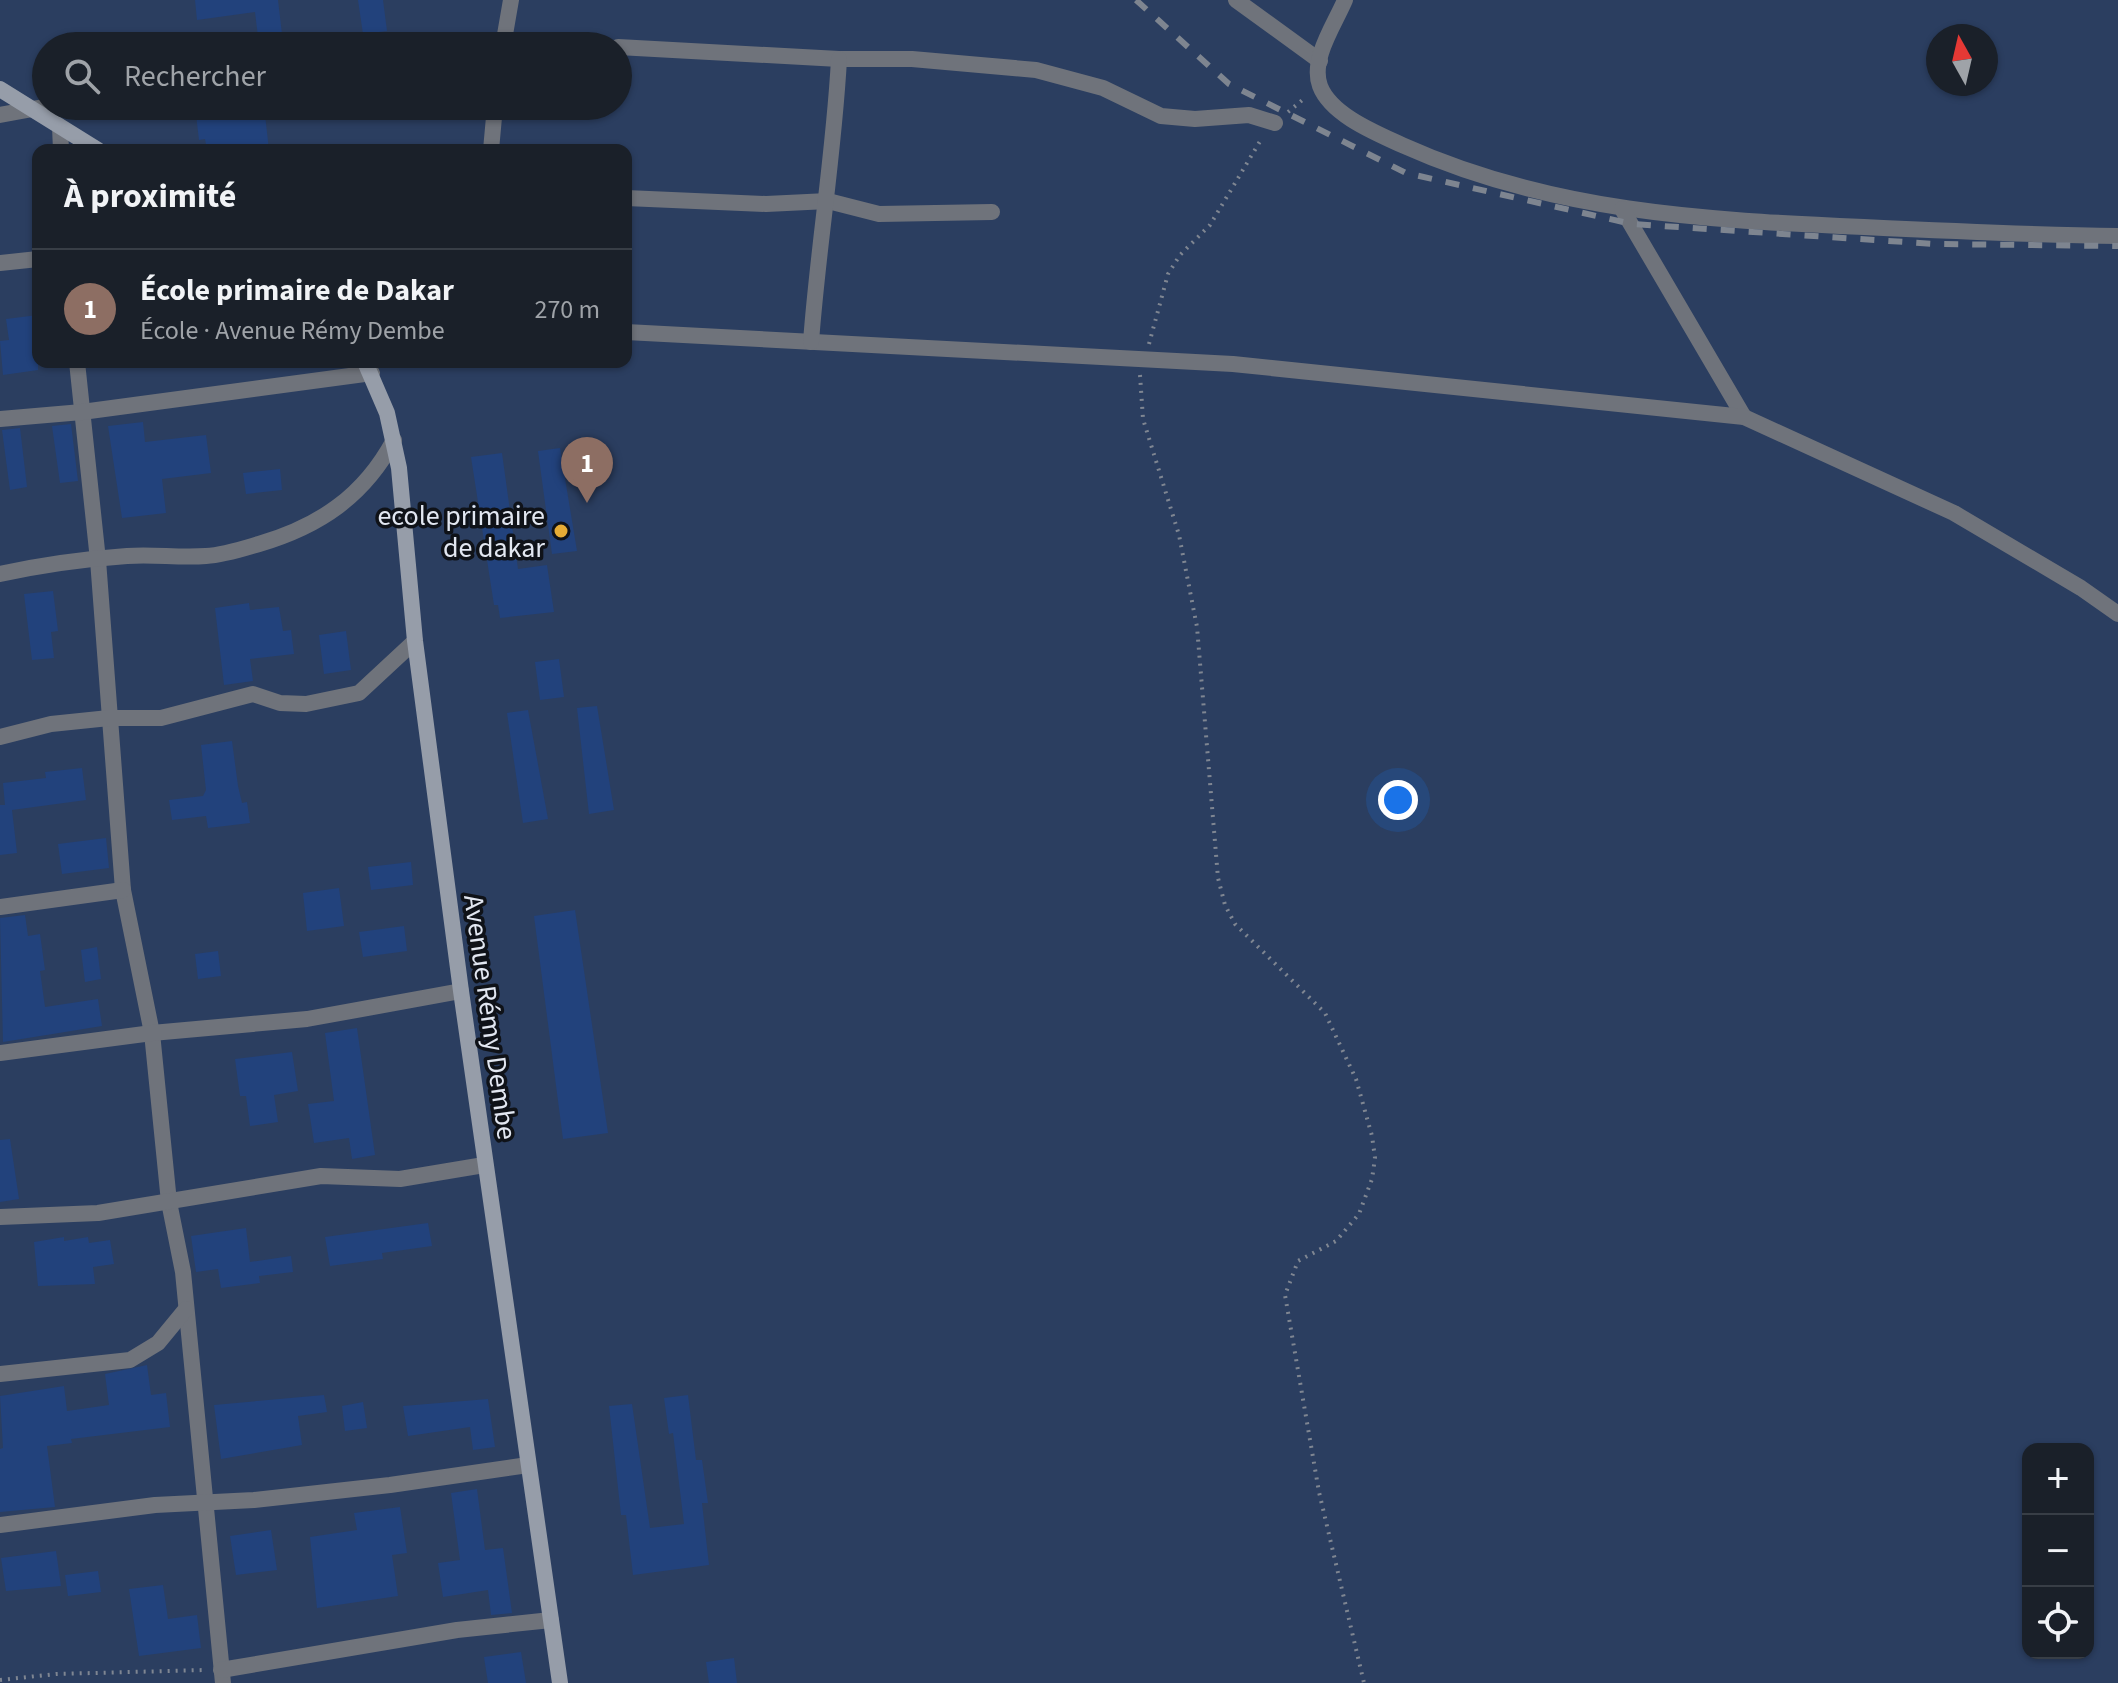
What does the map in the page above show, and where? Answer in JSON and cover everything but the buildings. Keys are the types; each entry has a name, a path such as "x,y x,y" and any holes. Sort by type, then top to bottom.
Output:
{"street":[{"path":"505,32 511,0"},
{"path":"1236,0 1320,61"},
{"path":"1345,0 1320,61 1320,85 1329,99 1365,126 1422,154 1529,189 1622,209 1790,224 2118,236"},
{"path":"632,48 839,59 912,59 1036,70 1103,88 1161,116 1195,119 1249,115 1275,123"},
{"path":"811,342 817,260 828,201 839,59"},
{"path":"0,89 32,103"},
{"path":"0,115 32,110"},
{"path":"54,120 88,144"},
{"path":"492,144 494,120"},
{"path":"60,127 61,144"},
{"path":"632,198 752,204 828,201 879,214 992,212"},
{"path":"1622,209 1744,417"},
{"path":"0,263 32,260"},
{"path":"632,332 1233,364 1744,417 1954,513 2118,614"},
{"path":"78,368 119,799 123,890 152,1033 169,1202 179,1241 222,1676 457,1630 551,1620"},
{"path":"0,419 82,412 368,368"},
{"name":"Avenue Rémy Dembe","path":"368,368 394,440 415,641 484,1165 560,1683"},
{"path":"0,574 35,566 128,556 210,556 309,527 366,483 394,440"},
{"path":"0,737 51,724 109,718 161,718 253,694 280,703 306,704 359,693 415,641"},
{"path":"0,907 123,890"},
{"path":"0,1053 152,1033 307,1019 461,991"},
{"path":"0,1217 98,1213 321,1176 400,1179 484,1165"},
{"path":"0,1374 130,1360 158,1343 186,1309"},
{"path":"0,1525 155,1505 390,1485 528,1465"}],"path":[{"path":"1320,85 1262,137 1210,225 1168,274 1161,290 1138,390 1143,419 1179,535 1197,627 1218,878 1225,905 1235,924 1325,1013 1356,1079 1372,1136 1375,1158 1372,1179 1359,1214 1336,1241 1298,1261 1285,1295 1319,1492 1364,1683"},
{"path":"0,1680 56,1674 222,1676"}],"shaded area":[{"path":"0,0 2118,0 2118,1683 0,1683"}],"railway":[{"path":"1136,0 1229,84 1406,173 1632,224 1935,244 2118,246"}],"place":[{"name":"École primaire de Dakar","path":"587,503"},
{"name":"ecole primaire de dakar","path":"561,531"}]}
